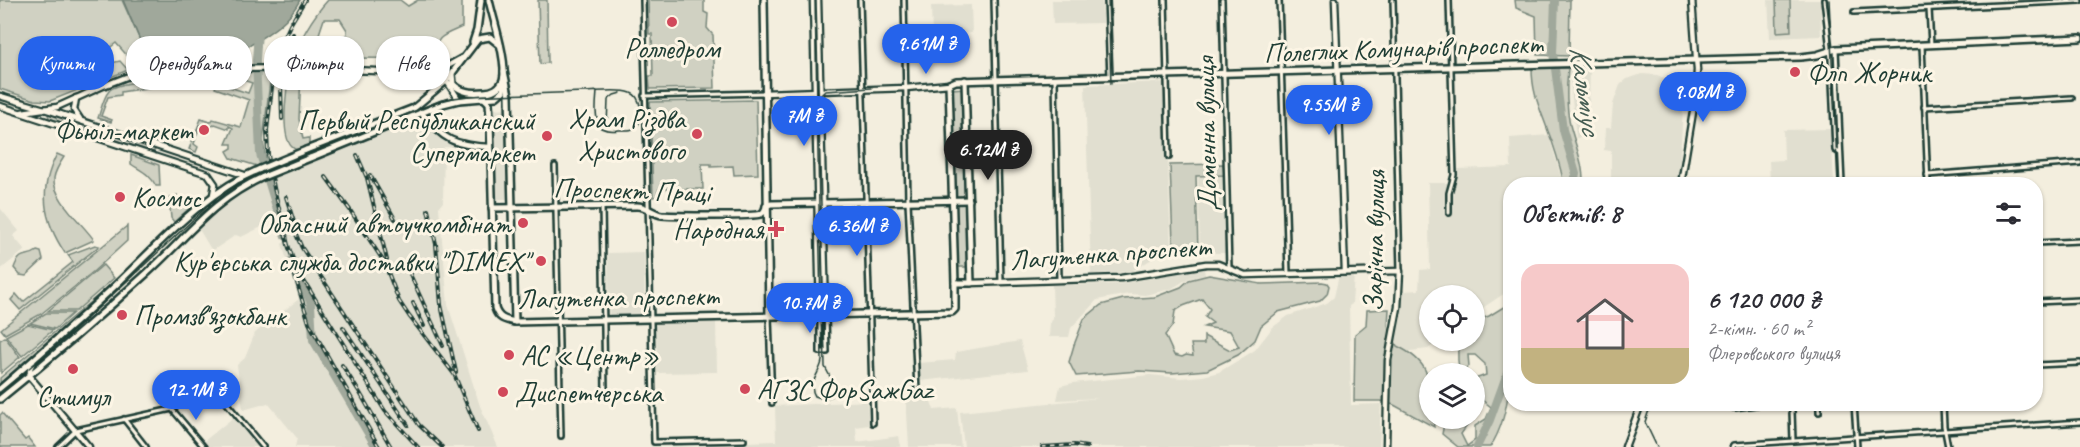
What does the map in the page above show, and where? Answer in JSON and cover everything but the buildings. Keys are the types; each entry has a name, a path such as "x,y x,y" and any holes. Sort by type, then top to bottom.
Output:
{"main road":[{"path":"468,51 477,30 481,0"},
{"path":"489,0 509,98 515,321"},
{"path":"764,0 769,316"},
{"path":"450,76 478,39 490,37 500,45"},
{"name":"Полеглих Комунарів проспект","path":"949,84 965,80 1224,75 1801,57 1833,50 2080,38"},
{"path":"453,73 452,81 456,87 468,92 488,92 495,90 503,80 504,71"},
{"path":"0,399 146,274 195,224 240,188 421,112 459,100 493,99 500,95 504,86 504,71"},
{"path":"965,80 971,283"},
{"path":"949,84 955,283"},
{"path":"0,389 213,195 260,169 402,113 436,90"},
{"path":"485,99 489,103 492,208"},
{"name":"Проспект Праці","path":"492,208 637,206 660,215 758,215 771,204 969,200"},
{"name":"Лагутенка проспект","path":"492,208 495,308 499,316 507,321 869,315 955,311 955,283 971,283"}],"street":[{"path":"642,0 654,442 744,440"},
{"path":"815,0 823,316 827,352 820,352 823,316"},
{"path":"860,0 873,423"},
{"path":"904,0 908,201 916,390"},
{"path":"994,0 1000,282"},
{"path":"1107,0 1110,77"},
{"path":"1165,0 1169,158"},
{"name":"Доменна вулиця","path":"1222,0 1229,268"},
{"path":"1280,0 1288,273"},
{"path":"1335,0 1345,272"},
{"name":"Зарічна вулиця","path":"1386,447 1388,360 1398,306 1400,271 1393,0"},
{"path":"1449,0 1454,175 1449,193 1449,213"},
{"path":"1682,177 1696,94 1692,0"},
{"path":"1824,0 1824,18 1833,50 1842,177"},
{"path":"1854,12 2080,1"},
{"path":"1929,9 1931,45"},
{"path":"1922,45 1927,176 2080,163"},
{"path":"1833,50 1835,150 1840,153"},
{"path":"450,64 468,51"},
{"path":"19,112 49,110 134,74 297,68 376,71"},
{"path":"1055,79 1059,281"},
{"path":"450,83 456,87"},
{"name":"Полеглих Комунарів проспект","path":"864,89 949,84"},
{"path":"450,87 459,100"},
{"path":"644,96 864,89"},
{"path":"0,96 49,110 244,176"},
{"path":"76,98 74,113 82,121"},
{"path":"1924,107 2072,98"},
{"path":"0,106 206,174 215,184 213,195"},
{"path":"49,110 46,116 51,122"},
{"path":"421,112 453,142 460,145 490,147"},
{"path":"152,155 158,153 156,147"},
{"path":"166,160 164,155 170,152"},
{"path":"193,169 196,160"},
{"path":"206,174 207,164"},
{"path":"555,166 561,436"},
{"path":"602,206 605,391"},
{"path":"2043,243 2080,241"},
{"name":"Лагутенка проспект","path":"971,283 1121,278 1206,264 1218,264 1245,275 1400,271"},
{"path":"2043,302 2080,300"},
{"path":"769,316 772,403"},
{"path":"39,355 31,365 29,375 89,447"},
{"path":"2043,365 2080,363"},
{"path":"36,383 35,375 38,368"},
{"path":"210,382 263,447"},
{"path":"57,447 76,430 172,409 204,447"},
{"path":"1625,447 1638,411"},
{"path":"1792,411 1793,441"},
{"path":"1854,411 1857,447"},
{"path":"1944,411 1948,447"},
{"path":"124,419 146,447"},
{"path":"1734,447 1734,445 2080,422"}],"shaded area":[{"path":"0,0 122,0 138,36 126,36 126,54 116,43 114,45 114,36 18,36 18,90 78,90 50,101 35,100 0,89"},
{"path":"123,0 300,0 282,23 252,44 252,36 138,36"},
{"path":"328,0 400,0 408,6 418,0 462,0 462,27 443,36 376,36 376,58 364,58 364,36 347,36 347,30 340,19 324,19 318,36 304,36"},
{"path":"538,0 547,0 548,63 540,64"},
{"path":"648,0 704,0 704,12 708,14 707,28 713,35 715,88 650,89 649,76 653,76"},
{"path":"1052,0 1102,0 1103,23 1053,24"},
{"path":"1515,0 1570,0 1569,56 1537,55 1536,16 1516,8"},
{"path":"1768,0 1820,0 1821,36 1770,38"},
{"path":"1776,0 1790,0 1791,31 1777,32"},
{"path":"971,5 972,33 932,35 931,6"},
{"path":"120,61 126,71 114,76 114,62"},
{"path":"1532,68 1568,68 1568,111 1583,177 1562,177 1555,150 1539,108"},
{"path":"1569,68 1590,69 1588,137 1576,138"},
{"path":"252,73 264,73 264,90 269,90 263,140 266,162 257,166 231,158 227,151 232,148 232,144 226,144 233,128 229,126 229,129 215,124 210,128 200,125 194,144 198,147 196,152 189,149 201,119 211,122 213,119 241,127 249,100 221,90 239,90 248,93 252,90"},
{"path":"1642,74 1657,75 1676,89 1683,109 1677,177 1611,177 1611,151 1604,150 1605,128 1611,128 1613,104 1620,85 1627,79"},
{"path":"1165,82 1171,248 1130,272 1091,274 1085,85"},
{"path":"126,84 126,90 133,90 108,97 101,116 112,120 111,122 98,118 107,94 116,87"},
{"path":"964,88 967,197 955,197 952,89"},
{"path":"287,90 300,90 299,119 303,139 309,138 309,145 295,149 290,144 285,126"},
{"path":"756,100 758,174 734,175 733,166 711,167 711,164 702,164 703,189 659,189 656,197 653,197 650,102"},
{"path":"507,108 509,199 495,199 492,109"},
{"path":"52,113 155,150 153,152 49,118 48,114"},
{"path":"415,119 426,123 444,139 459,147 444,147 443,202 439,207 448,305 480,406 498,447 295,447 297,438 268,403 243,410 237,365 245,358 255,333 299,299 282,244 286,241 278,219 241,237 236,235 212,251 197,226 248,186"},
{"path":"1831,129 1834,177 1770,177 1769,161 1784,160 1783,130"},
{"path":"1549,135 1561,177 1503,177 1503,295 1485,306 1485,285 1419,285 1420,270 1430,269 1428,183 1451,183 1458,169 1511,167 1510,138"},
{"path":"57,154 64,157 54,178 58,194 94,240 65,253 52,229 46,205 47,180"},
{"path":"131,155 159,165 160,186 156,186 148,176 131,164"},
{"path":"1223,164 1224,175 1196,176 1198,253 1173,242 1170,165"},
{"path":"1224,176 1226,253 1200,253 1198,177"},
{"path":"177,195 177,199 184,202 190,198 195,203 174,222 171,218 169,198"},
{"path":"955,203 966,203 968,267 957,267"},
{"path":"0,208 19,231 13,236 25,250 0,270"},
{"path":"127,226 127,241 94,271 41,314 5,334 1,329"},
{"path":"95,245 99,246 20,310 11,300 16,294 23,302 73,262 68,255"},
{"path":"37,251 41,252 43,260 26,276 20,275 14,268 19,258"},
{"path":"644,252 645,316 609,317 608,253"},
{"path":"103,265 114,278 76,311 48,311"},
{"path":"1204,269 1205,275 1189,278 1171,289 1145,295 1129,294 1097,300 1071,328 1069,337 1049,337 1050,322 1053,316 1052,285 1118,284"},
{"path":"1209,275 1261,284 1322,282 1329,286 1327,294 1320,301 1278,312 1261,326 1255,340 1238,355 1207,370 1172,373 1139,371 1076,376 1069,362 1084,319 1101,305 1123,299 1155,297 1181,287 1189,280","holes":["1202,299 1210,309 1205,317 1213,323 1204,327 1230,331 1239,347 1230,350 1204,336 1204,344 1191,344 1193,356 1174,355 1165,335 1173,325 1175,311"]},
{"path":"1339,275 1354,275 1352,304 1349,306 1351,405 1381,404 1379,447 964,447 960,412 1099,398 1057,400 1060,386 1073,383 1150,375 1181,378 1219,372 1255,350 1273,327 1288,316 1327,303 1334,297"},
{"path":"115,281 54,337 0,383 0,378"},
{"path":"1419,290 1419,350 1393,353 1404,291"},
{"path":"1503,307 1503,411 1505,411 1490,447 1458,447 1442,434 1443,429 1465,429 1461,434 1467,446 1475,440 1475,429 1485,429 1485,420 1491,407 1485,402 1485,363 1475,355 1468,355 1469,363 1458,363 1458,351 1485,351 1485,317"},
{"path":"1389,309 1388,325 1397,346 1420,363 1419,419 1394,405 1381,401 1354,401 1355,334 1366,325 1367,310"},
{"path":"46,313 73,313 55,329 30,323"},
{"path":"716,321 717,372 657,373 656,322"},
{"path":"28,324 53,330 22,356 6,336"},
{"path":"5,337 20,357 1,373 0,340"},
{"path":"1020,341 1028,370 919,381 918,363 955,360 956,352"},
{"path":"919,396 930,399 934,410 957,408 961,447 909,447 906,397"},
{"path":"867,401 869,425 856,427 857,442 899,436 901,447 710,447 710,443 776,441 775,406"},
{"path":"2,413 25,440 28,438 35,447 0,447 0,415"},
{"path":"235,416 260,447 207,447 203,442"}],"waterway":[{"name":"Кальміус","path":"1555,0 1553,53 1563,130 1575,177"},
{"path":"258,32 256,60 260,154 285,236"},
{"path":"292,260 311,304 313,340 376,447"},
{"name":"Кальміус","path":"1477,447 1503,384"}],"tram line":[{"path":"815,0 822,361 812,387 815,396 824,399 832,396 836,388 825,367 816,0"},
{"path":"1108,0 1111,84"},
{"path":"1829,0 1838,177"},
{"path":"818,103 825,91 872,88"},
{"path":"0,392 69,335 211,203 238,183 446,99 469,96 595,91 601,91 621,91 631,93 637,98 641,113 637,126 633,129 610,131 601,128 596,115 596,101 597,92 597,91"},
{"path":"607,126 608,100 621,93"},
{"path":"1649,411 1645,422 1657,447"}],"railway":[{"path":"305,0 290,25 275,62 267,130 268,155 274,188 288,245 296,268 385,411 418,447"},
{"path":"282,119 281,84 293,34"},
{"path":"357,155 367,178 387,260"},
{"path":"370,175 395,219"},
{"path":"326,177 384,262 399,301 454,374 478,431"},
{"path":"286,197 294,222"},
{"path":"428,210 436,244 441,305 456,372"},
{"path":"288,216 302,248 419,425 442,447"},
{"path":"409,272 443,346"},
{"path":"294,273 309,323 379,447"},
{"path":"413,303 424,326"},
{"path":"343,327 408,425"},
{"path":"342,365 391,447"},
{"path":"1042,447 1074,445 1087,447"}],"place":[{"name":"Ролледром","path":"672,22"},
{"name":"Флп Жорник","path":"1795,72"},
{"name":"Фьюіл-маркет","path":"204,130"},
{"name":"Храм Різдва Христового","path":"697,134"},
{"name":"Первый Республиканский Супермаркет","path":"547,136"},
{"name":"Космос","path":"120,197"},
{"name":"Обласний автоучкомбінат","path":"523,223"},
{"name":"Народная","path":"776,229"},
{"name":"Кур'єрська служба доставки \"DIMEX\"","path":"541,261"},
{"name":"Промзв'язокбанк","path":"122,315"},
{"name":"АС «Центр»","path":"509,355"},
{"name":"Стимул","path":"73,369"},
{"name":"АГЗС ФорSажGaz","path":"745,389"},
{"name":"Диспетчерська","path":"503,392"}]}
